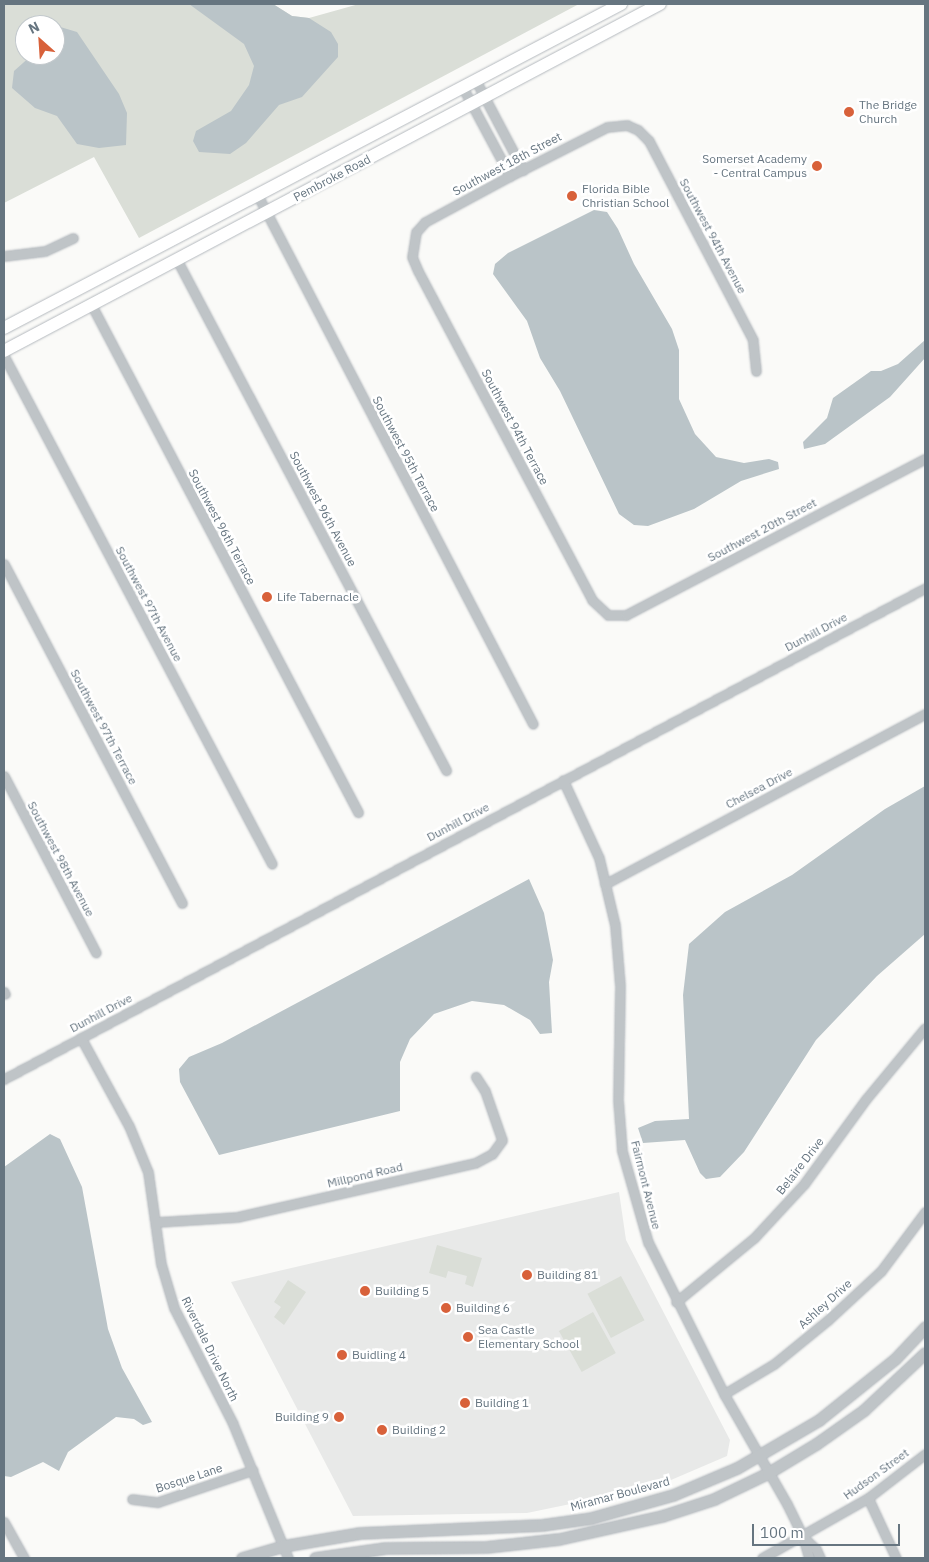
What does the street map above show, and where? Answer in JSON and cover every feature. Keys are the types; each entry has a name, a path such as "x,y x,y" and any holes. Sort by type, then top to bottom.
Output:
{"main road":[{"name":"Pembroke Road","path":"4,328 621,4"},
{"name":"Pembroke Road","path":"4,351 660,4"}],"street":[{"path":"476,81 523,170"},
{"path":"463,88 510,176"},
{"name":"Southwest 18th Street","path":"412,243 425,222 607,127 627,125"},
{"name":"Southwest 94th Avenue","path":"627,125 638,130 649,141 658,158 753,340 756,371"},
{"name":"Southwest 95th Terrace","path":"258,196 533,724"},
{"path":"4,256 45,251 73,238"},
{"name":"Southwest 94th Terrace","path":"412,243 412,257 418,270 592,600 608,614"},
{"name":"Southwest 96th Avenue","path":"177,260 446,770"},
{"name":"Southwest 96th Terrace","path":"92,306 358,812"},
{"name":"Southwest 97th Avenue","path":"4,356 272,864"},
{"name":"Southwest 20th Street","path":"608,614 626,615 925,459"},
{"name":"Southwest 97th Terrace","path":"4,564 182,903"},
{"name":"Dunhill Drive","path":"4,1079 925,588"},
{"name":"Chelsea Drive","path":"605,884 925,714"},
{"name":"Southwest 98th Avenue","path":"4,776 96,952"},
{"name":"Fairmont Avenue","path":"563,780 599,858 619,956 618,1091 622,1151 648,1242 676,1302 724,1394 803,1536 809,1558"},
{"name":"Belaire Drive","path":"676,1302 754,1238 804,1184 866,1099 923,1034"},
{"name":"Riverdale Drive North","path":"80,1038 129,1126 148,1172 157,1222 161,1264 174,1308 253,1470 288,1558"},
{"name":"Millpond Road","path":"157,1222 237,1217 475,1164 492,1154 502,1140 485,1091 476,1077"},
{"name":"Ashley Drive","path":"724,1394 774,1364 828,1320 880,1271 925,1212"},
{"name":"Miramar Boulevard","path":"242,1558 283,1546 385,1531 502,1530 591,1518 673,1495 711,1481 759,1456 819,1420 859,1390 925,1327"},
{"path":"315,1558 385,1548 504,1545 602,1532 714,1499 768,1473 864,1410 925,1353"},
{"name":"Hudson Street","path":"762,1558 868,1498 925,1454"},
{"name":"Bosque Lane","path":"132,1499 158,1502 253,1470"},
{"path":"868,1498 896,1558"},
{"path":"4,1522 24,1558"},
{"name":"Fairmont Avenue","path":"803,1536 816,1549 820,1558"}],"shaded area":[{"path":"4,4 273,4 292,16 309,18 359,4 579,4 139,238 94,157 4,203"},
{"path":"189,4 273,4 292,16 309,18 331,32 338,44 338,57 302,97 279,105 246,143 230,154 199,152 193,141 196,131 231,111 249,85 254,66 244,44"},
{"path":"65,28 77,32 119,94 127,113 126,145 99,148 77,144 57,116 35,108 12,88 14,71 21,65 65,65"},
{"path":"594,210 607,212 618,229 634,264 672,329 679,350 679,399 695,434 716,457 744,463 769,459 778,462 779,469 741,481 694,509 648,526 634,525 619,514 560,391 540,358 527,321 493,274 495,264 508,253"},
{"path":"925,340 925,358 890,397 825,444 804,449 803,442 827,418 833,398 871,371 881,371 898,364"},
{"path":"925,786 925,934 877,976 816,1040 744,1152 720,1177 706,1179 700,1173 685,1140 643,1143 638,1128 655,1121 689,1119 683,995 689,944 725,912 792,875 885,809"},
{"path":"529,879 544,913 553,960 549,982 552,1033 540,1034 530,1020 504,1005 472,1001 434,1014 410,1039 400,1062 400,1111 219,1155 180,1082 179,1069 189,1057 222,1043"},
{"path":"50,1134 60,1139 82,1187 108,1329 122,1368 152,1422 143,1425 134,1419 116,1417 68,1452 59,1471 43,1462 11,1477 4,1476 4,1167"},
{"name":"Sea Castle Elementary School","path":"619,1192 626,1240 730,1440 727,1456 657,1486 527,1513 353,1516 231,1282"},
{"path":"437,1245 482,1258 473,1287 465,1284 467,1276 448,1271 446,1278 429,1273"},
{"path":"621,1276 644,1320 611,1338 587,1294"},
{"path":"288,1280 306,1292 284,1325 274,1317 281,1307 274,1302"},
{"path":"593,1312 616,1353 582,1372 559,1331"}],"place":[{"name":"The Bridge Church","path":"849,112"},
{"name":"Somerset Academy - Central Campus","path":"817,166"},
{"name":"Florida Bible Christian School","path":"572,196"},
{"name":"Life Tabernacle","path":"267,597"},
{"name":"Building 81","path":"527,1275"},
{"name":"Building 5","path":"365,1291"},
{"name":"Building 6","path":"446,1308"},
{"name":"Sea Castle Elementary School","path":"468,1337"},
{"name":"Buidling 4","path":"342,1355"},
{"name":"Building 1","path":"465,1403"},
{"name":"Building 9","path":"339,1417"},
{"name":"Building 2","path":"382,1430"}]}
